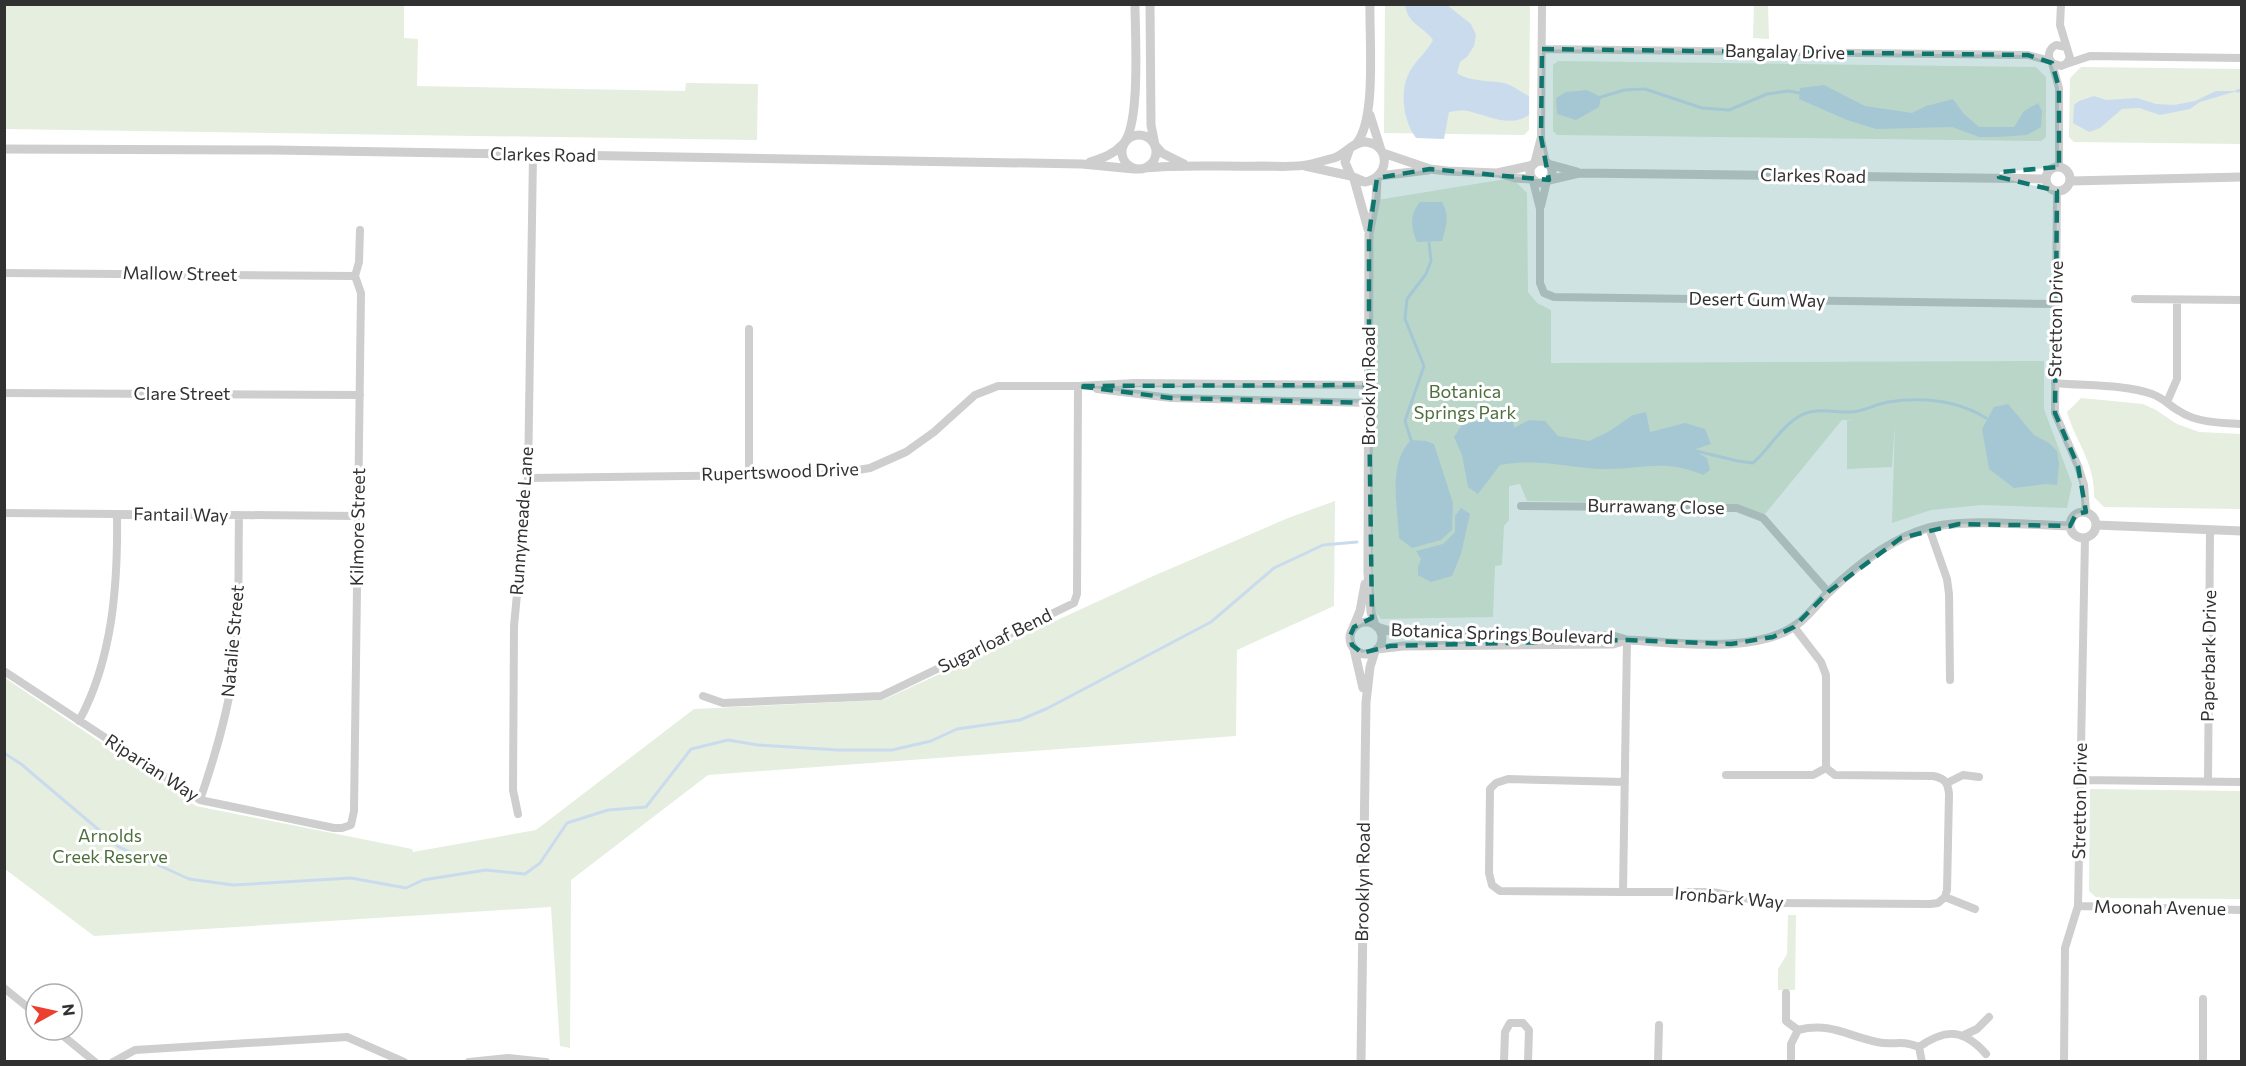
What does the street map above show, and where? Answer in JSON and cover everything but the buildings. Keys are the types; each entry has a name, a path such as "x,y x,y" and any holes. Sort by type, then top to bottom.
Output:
{"street":[{"path":"1134,169 1123,157 1134,108 1135,4"},
{"path":"1145,168 1155,159 1149,110 1150,4"},
{"path":"1370,4 1369,107 1363,133 1345,162 1352,177 1365,182 1378,177 1430,169 1497,172 1540,161 1547,164"},
{"path":"1497,172 1542,184 1548,181 1551,170 1547,164 1541,137 1542,4"},
{"path":"2059,87 2049,56 2060,25 2061,4"},
{"path":"2059,167 2059,87 2065,64 2070,58 2060,25"},
{"path":"2051,48 2059,45 2090,56 2241,58"},
{"name":"Bangalay Drive","path":"2028,55 2051,48"},
{"name":"Bangalay Drive","path":"1542,49 2028,55 2051,62"},
{"path":"2051,62 2058,66 2090,56"},
{"path":"1369,107 1385,161 1378,177"},
{"name":"Clarkes Road","path":"1082,164 1107,157 1130,137 1142,135 1152,140 1162,153 1177,162 1192,167"},
{"path":"1532,180 1530,172 1541,137"},
{"path":"1353,146 1369,142 1382,152 1430,169"},
{"name":"Clarkes Road","path":"1302,166 1336,157 1353,146"},
{"name":"Clarkes Road","path":"4,149 274,150 1082,164 1134,169 1302,166 1352,177"},
{"name":"Runnymeade Lane","path":"518,814 513,790 514,626 528,478 533,155"},
{"name":"Clarkes Road","path":"1547,164 1579,173 2046,179"},
{"path":"2059,167 2068,173 2070,181 2064,190 2057,191 2048,186 2046,179 2049,172 2059,167"},
{"name":"Clarkes Road","path":"1548,181 1579,173"},
{"name":"Brooklyn Road","path":"1352,177 1369,234"},
{"name":"Brooklyn Road","path":"1376,626 1371,612 1368,573 1369,234 1378,177"},
{"path":"2070,181 2241,177"},
{"name":"Desert Gum Way","path":"1532,180 1540,209 1540,283 1544,293 1554,297 2056,304"},
{"name":"Desert Gum Way","path":"1540,209 1548,181"},
{"name":"Stretton Drive","path":"2057,191 2055,413 2084,485 2086,512"},
{"name":"Kilmore Street","path":"351,825 354,811 361,293 355,276 359,262 360,230"},
{"name":"Mallow Street","path":"4,273 355,276"},
{"path":"2135,299 2241,300"},
{"path":"2167,402 2177,379 2177,300"},
{"path":"749,329 749,474"},
{"name":"Rupertswood Drive","path":"528,478 833,474 870,468 906,452 934,432 975,395 998,386 1135,383 1369,385"},
{"path":"2055,383 2137,390 2154,394 2180,413 2195,418 2215,423 2241,423"},
{"path":"1245,385 1245,399"},
{"name":"Rupertswood Drive","path":"1078,386 1171,398 1369,403"},
{"name":"Sugarloaf Bend","path":"703,696 723,703 881,696 1074,603 1077,594 1078,386"},
{"name":"Clare Street","path":"4,393 360,395"},
{"name":"Burrawang Close","path":"1521,506 1737,508 1763,518 1828,592"},
{"path":"2086,512 2094,518 2096,525 2093,534 2085,538 2076,537 2070,521 2076,514 2086,512"},
{"name":"Fantail Way","path":"4,513 358,516"},
{"path":"79,721 90,701 111,622 115,589 117,514"},
{"name":"Natalie Street","path":"200,800 220,741 234,667 239,515"},
{"name":"Botanica Springs Boulevard","path":"1376,626 1408,633 1613,636 1627,640 1731,644 1753,642 1773,637 1794,627 1828,592 1872,556 1901,538 1929,528 1959,524 2070,526"},
{"path":"2096,525 2241,531"},
{"path":"1929,528 1947,579 1950,680"},
{"name":"Paperbark Drive","path":"2208,782 2211,530"},
{"name":"Stretton Drive","path":"2064,1062 2065,948 2078,906 2085,538"},
{"name":"Brooklyn Road","path":"1351,631 1360,611 1368,573"},
{"path":"1362,622 1376,626 1381,635 1376,650 1362,653 1354,649 1350,640 1351,631 1362,622"},
{"path":"1794,627 1821,662 1826,675 1827,768 1835,776 1932,776 1940,777 1947,783 1949,794 1945,897 1975,909"},
{"path":"1623,892 1627,640"},
{"name":"Botanica Springs Boulevard","path":"1376,650 1403,646 1613,644 1627,640"},
{"name":"Brooklyn Road","path":"1354,649 1366,702"},
{"name":"Brooklyn Road","path":"1361,1062 1366,702 1370,667 1376,650"},
{"name":"Riparian Way","path":"4,671 200,800 334,828 351,825"},
{"path":"1726,775 1813,775 1827,768"},
{"path":"1947,783 1963,775 1979,777"},
{"name":"Ironbark Way","path":"1624,782 1508,780 1496,783 1490,789 1489,873 1492,885 1500,891 1712,892 1771,903 1930,904 1938,903 1945,897"},
{"path":"2081,780 2241,782"},
{"name":"Moonah Avenue","path":"2078,906 2241,909"},
{"path":"4,988 24,1004"},
{"path":"1786,993 1786,1021 1798,1030 1811,1027 1845,1031 1879,1043 1907,1042 1919,1047"},
{"path":"2203,999 2203,1062"},
{"path":"1919,1047 1940,1035 1964,1035 1977,1029 1989,1017"},
{"path":"1504,1062 1505,1032 1510,1023 1523,1023 1528,1030 1528,1062"},
{"path":"1658,1062 1659,1025"},
{"path":"1791,1062 1791,1044 1798,1030"},
{"path":"1964,1035 1986,1053"},
{"path":"113,1062 135,1050 347,1038 404,1062"},
{"path":"71,1042 95,1062"},
{"path":"1919,1047 1922,1062"},
{"path":"469,1062 508,1058 546,1062"}],"highlighted area":[{"path":"1542,49 2028,55 2052,63 2059,88 2059,167 2000,172 1999,177 2057,191 2055,413 2078,466 2086,512 2076,514 2070,526 1959,524 1901,538 1828,592 1794,627 1773,637 1731,644 1627,640 1390,646 1362,653 1352,645 1350,636 1354,627 1372,618 1369,403 1171,398 1078,386 1369,385 1369,234 1377,178 1430,169 1549,180 1541,137"}],"green space":[{"path":"5,4 404,5 404,38 418,39 417,86 685,91 686,83 758,84 757,140 5,129"},
{"path":"1385,5 1530,5 1529,130 1524,135 1384,133"},
{"path":"1754,5 1768,5 1769,39 1753,38"},
{"path":"1558,61 2036,67 2046,77 2046,137 2041,141 1557,135 1553,131 1553,65"},
{"path":"2081,67 2241,69 2241,144 2074,142 2069,137 2070,78"},
{"name":"Botanica Springs Park","path":"1512,178 1527,193 1528,292 1537,303 1551,310 1551,363 2044,361 2044,409 2072,484 2067,508 1982,505 1931,510 1892,523 1895,422 1892,467 1847,469 1847,421 1854,421 1842,420 1761,519 1737,504 1527,501 1520,484 1509,486 1509,520 1504,526 1502,565 1495,566 1493,617 1381,619 1371,606 1371,201"},
{"path":"2081,398 2143,404 2177,424 2199,432 2241,434 2241,509 2104,507 2094,497 2088,463 2067,412"},
{"name":"Arnolds Creek Reserve","path":"1335,501 1334,606 1237,650 1236,736 708,775 571,880 570,1048 560,1046 551,907 94,936 5,869 5,678 196,806 412,849 413,852 536,830 694,709 883,700 1151,577 1288,518"},
{"path":"2090,789 2241,791 2241,899 2097,898 2089,891"},
{"path":"1788,915 1796,915 1795,990 1778,990 1778,969 1787,954"}],"water":[{"path":"1405,4 1447,5 1471,24 1476,35 1474,46 1467,57 1460,62 1457,73 1473,79 1507,84 1529,96 1529,115 1514,121 1506,121 1468,111 1449,112 1444,139 1416,138 1405,114 1404,87 1410,71 1433,40 1412,20 1406,11"},
{"path":"1824,85 1865,106 1912,113 1926,106 1953,99 1964,114 1979,127 2014,127 2024,111 2038,103 2042,111 2041,127 2027,135 1998,137 1979,137 1952,127 1876,129 1847,120 1799,99 1800,88"},
{"path":"1587,90 1601,97 1599,107 1576,120 1557,114 1556,98 1566,92"},
{"path":"2216,91 2237,91 2200,102 2190,109 2160,115 2139,108 2122,109 2100,128 2089,132 2073,123 2074,105 2094,96 2106,100 2137,98 2156,104 2174,105 2195,101"},
{"path":"1420,202 1442,202 1447,217 1442,241 1417,242 1412,222 1416,207"},
{"path":"2008,404 2034,435 2049,443 2057,451 2059,464 2057,485 2014,488 1989,469 1982,429 1994,407"},
{"path":"1502,407 1512,411 1514,428 1529,420 1545,421 1558,436 1589,441 1608,432 1633,415 1646,412 1650,432 1685,423 1705,429 1711,444 1693,450 1707,458 1710,470 1703,475 1664,466 1602,469 1525,462 1512,463 1500,465 1478,494 1468,487 1462,455 1454,437 1462,425 1490,418"},
{"path":"1411,440 1434,444 1453,503 1452,530 1441,540 1412,548 1399,538 1396,500 1396,473 1399,461"},
{"path":"1461,508 1470,514 1461,554 1452,576 1431,582 1418,575 1421,559 1416,551 1443,544 1455,532 1455,516"}],"waterway":[{"path":"1601,97 1624,90 1645,89 1702,108 1729,110 1767,94 1788,91 1800,93"},
{"path":"2237,91 2242,90"},
{"path":"1411,440 1405,421 1424,366 1405,319 1407,299 1426,274 1431,261 1429,243"},
{"path":"1692,450 1753,463 1786,427 1804,414 1818,411 1852,412 1901,401 1939,401 1963,407 1986,418"},
{"path":"4,753 21,764 119,847 189,879 233,885 351,878 406,888 423,880 486,870 525,874 540,863 567,823 608,810 646,807 691,749 728,740 758,745 838,750 892,750 931,741 957,729 1020,720 1048,708 1211,622 1274,568 1323,545 1357,542"}]}
